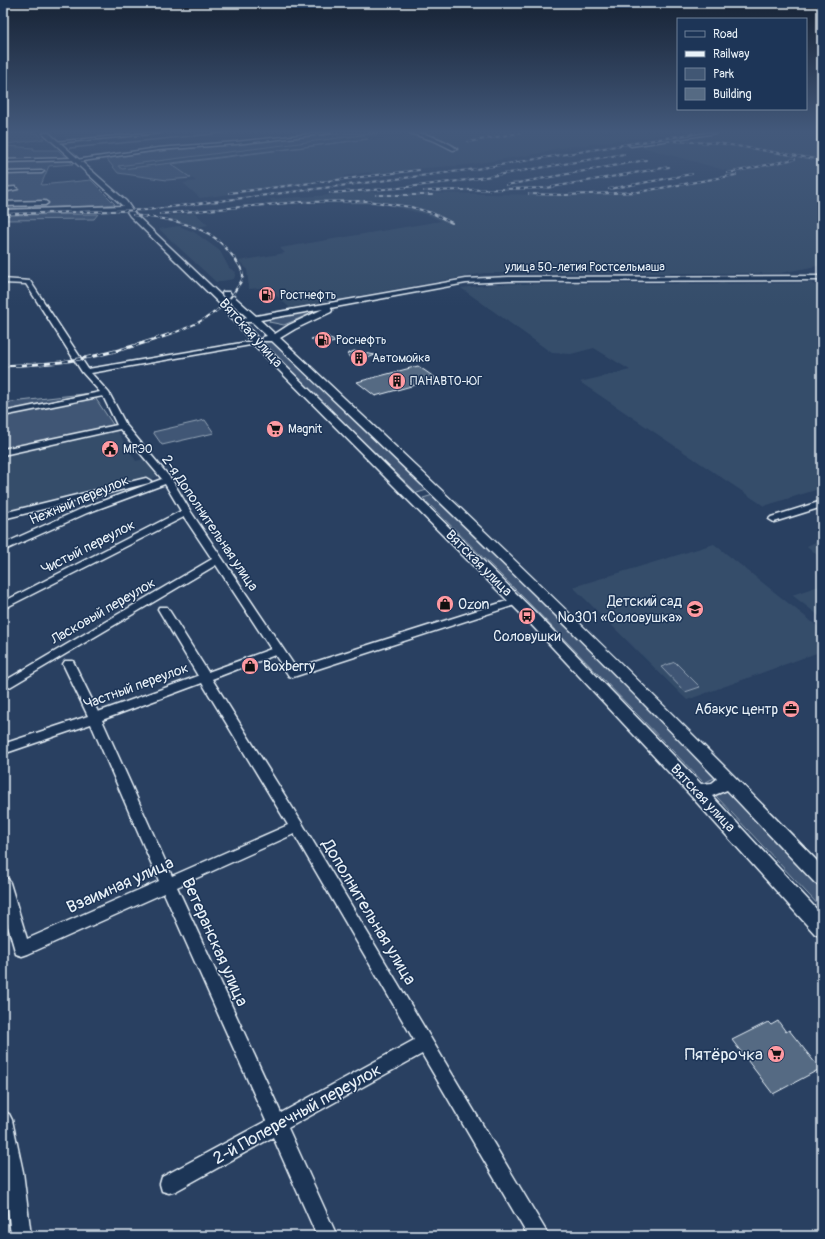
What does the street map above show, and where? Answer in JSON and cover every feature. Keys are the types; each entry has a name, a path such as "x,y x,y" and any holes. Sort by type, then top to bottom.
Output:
{"main road":[{"name":"Вятская улица","path":"111,191 124,202 132,215 225,304 245,322 264,328 504,555 728,778 822,878"},
{"name":"Вятская улица","path":"128,208 136,213 245,322 256,342 415,498 517,601 697,791 822,928"},
{"path":"3,212 128,208"},
{"name":"улица 50-летия Ростсельмаша","path":"349,302 466,281 822,278"},
{"path":"245,322 349,302"},
{"path":"256,342 274,338 292,327 349,302"},
{"path":"245,322 264,328 292,327"},
{"path":"415,498 424,492 437,492"},
{"path":"697,791 719,788 728,778"}],"street":[{"path":"3,204 45,203"},
{"path":"3,281 29,283"},
{"path":"3,288 29,283"},
{"name":"2-я Дополнительная улица","path":"29,283 86,372 104,393 122,426 166,478 186,512 293,673 517,601"},
{"path":"86,372 256,342"},
{"path":"3,414 104,393"},
{"path":"3,452 122,426"},
{"path":"3,516 166,478"},
{"name":"Нежный переулок","path":"3,548 84,511 166,478"},
{"path":"774,519 822,504"},
{"name":"Чистый переулок","path":"3,606 186,512"},
{"name":"Ласковый переулок","path":"3,687 218,560"},
{"name":"Дополнительная улица","path":"163,609 297,827 539,1236"},
{"name":"Частный переулок","path":"3,749 95,718 205,676 279,650"},
{"name":"Ветеранская улица","path":"69,664 95,718 168,884 327,1236"},
{"name":"Взаимная улица","path":"3,883 22,949 297,827"},
{"name":"2-й Поперечный переулок","path":"169,1184 425,1043"},
{"path":"3,1120 14,1172 21,1236"}],"shaded area":[{"path":"192,191 256,191 200,198"},
{"path":"822,191 822,265 780,273 484,273 290,308 267,287 249,289 247,269 239,261 285,253 280,248 441,221 428,215 383,204 306,203 274,205 270,199 332,195 332,193 371,192 551,195 623,192"},
{"path":"195,213 208,225 198,227 173,221 168,216"},
{"path":"179,226 194,232 220,251 229,268 236,272 234,279 216,282 159,229"},
{"path":"812,283 814,285 822,283 822,488 764,506 580,382 630,370 594,348 571,354 552,353 461,288 497,284"},
{"path":"114,426 136,461 144,459 157,477 3,514 3,451"},
{"path":"822,539 822,559 807,546"},
{"name":"Детский сад №301 «Соловушка»","path":"714,544 822,630 822,651 687,700 573,587"},
{"path":"822,585 822,618 792,595"}],"green space":[{"path":"3,191 102,191 115,204 95,206 3,209"},
{"path":"98,214 94,219 3,220 3,215"},
{"path":"321,309 284,325 269,322 275,317"},
{"path":"262,342 273,342 427,490 417,493 263,345"},
{"path":"92,393 114,426 3,451 3,403"},
{"path":"205,420 214,433 162,445 153,432"},
{"path":"433,495 718,776 704,783 525,599 423,498"},
{"path":"675,662 700,687 685,692 661,667"},
{"path":"730,788 822,887 822,909 715,795"}],"building":[{"name":"Роснефть","path":"326,335 335,342 319,346 311,339"},
{"name":"Автомойка","path":"354,351 375,355 358,362 352,360 347,354"},
{"name":"ПАНАВТО-ЮГ","path":"418,366 437,379 375,396 357,382"},
{"name":"Пятёрочка","path":"778,1021 786,1032 789,1030 820,1069 773,1094 732,1040 768,1022 771,1025"}],"railway":[{"path":"229,193 247,191"},
{"path":"3,214 147,210 301,191"},
{"path":"330,193 360,191"},
{"path":"424,191 431,191"},
{"path":"529,194 566,195 645,191"},
{"path":"376,195 432,195"},
{"path":"160,214 300,202 367,201 411,207 432,213 452,223"},
{"path":"133,215 159,218 206,232 225,247 237,261 243,275 242,280 232,296 216,311 186,328 165,336"},
{"path":"3,366 74,360 142,344 168,335"}],"place":[{"name":"Ростнефть","path":"267,295"},
{"name":"Роснефть","path":"323,340"},
{"name":"Автомойка","path":"359,358"},
{"name":"ПАНАВТО-ЮГ","path":"397,381"},
{"name":"Magnit","path":"275,429"},
{"name":"МРЭО","path":"110,449"},
{"name":"Ozon","path":"445,604"},
{"name":"Детский сад №301 «Соловушка»","path":"695,609"},
{"name":"Соловушки","path":"527,616"},
{"name":"Boxberry","path":"250,666"},
{"name":"Абакус центр","path":"791,709"},
{"name":"Пятёрочка","path":"776,1054"}]}
